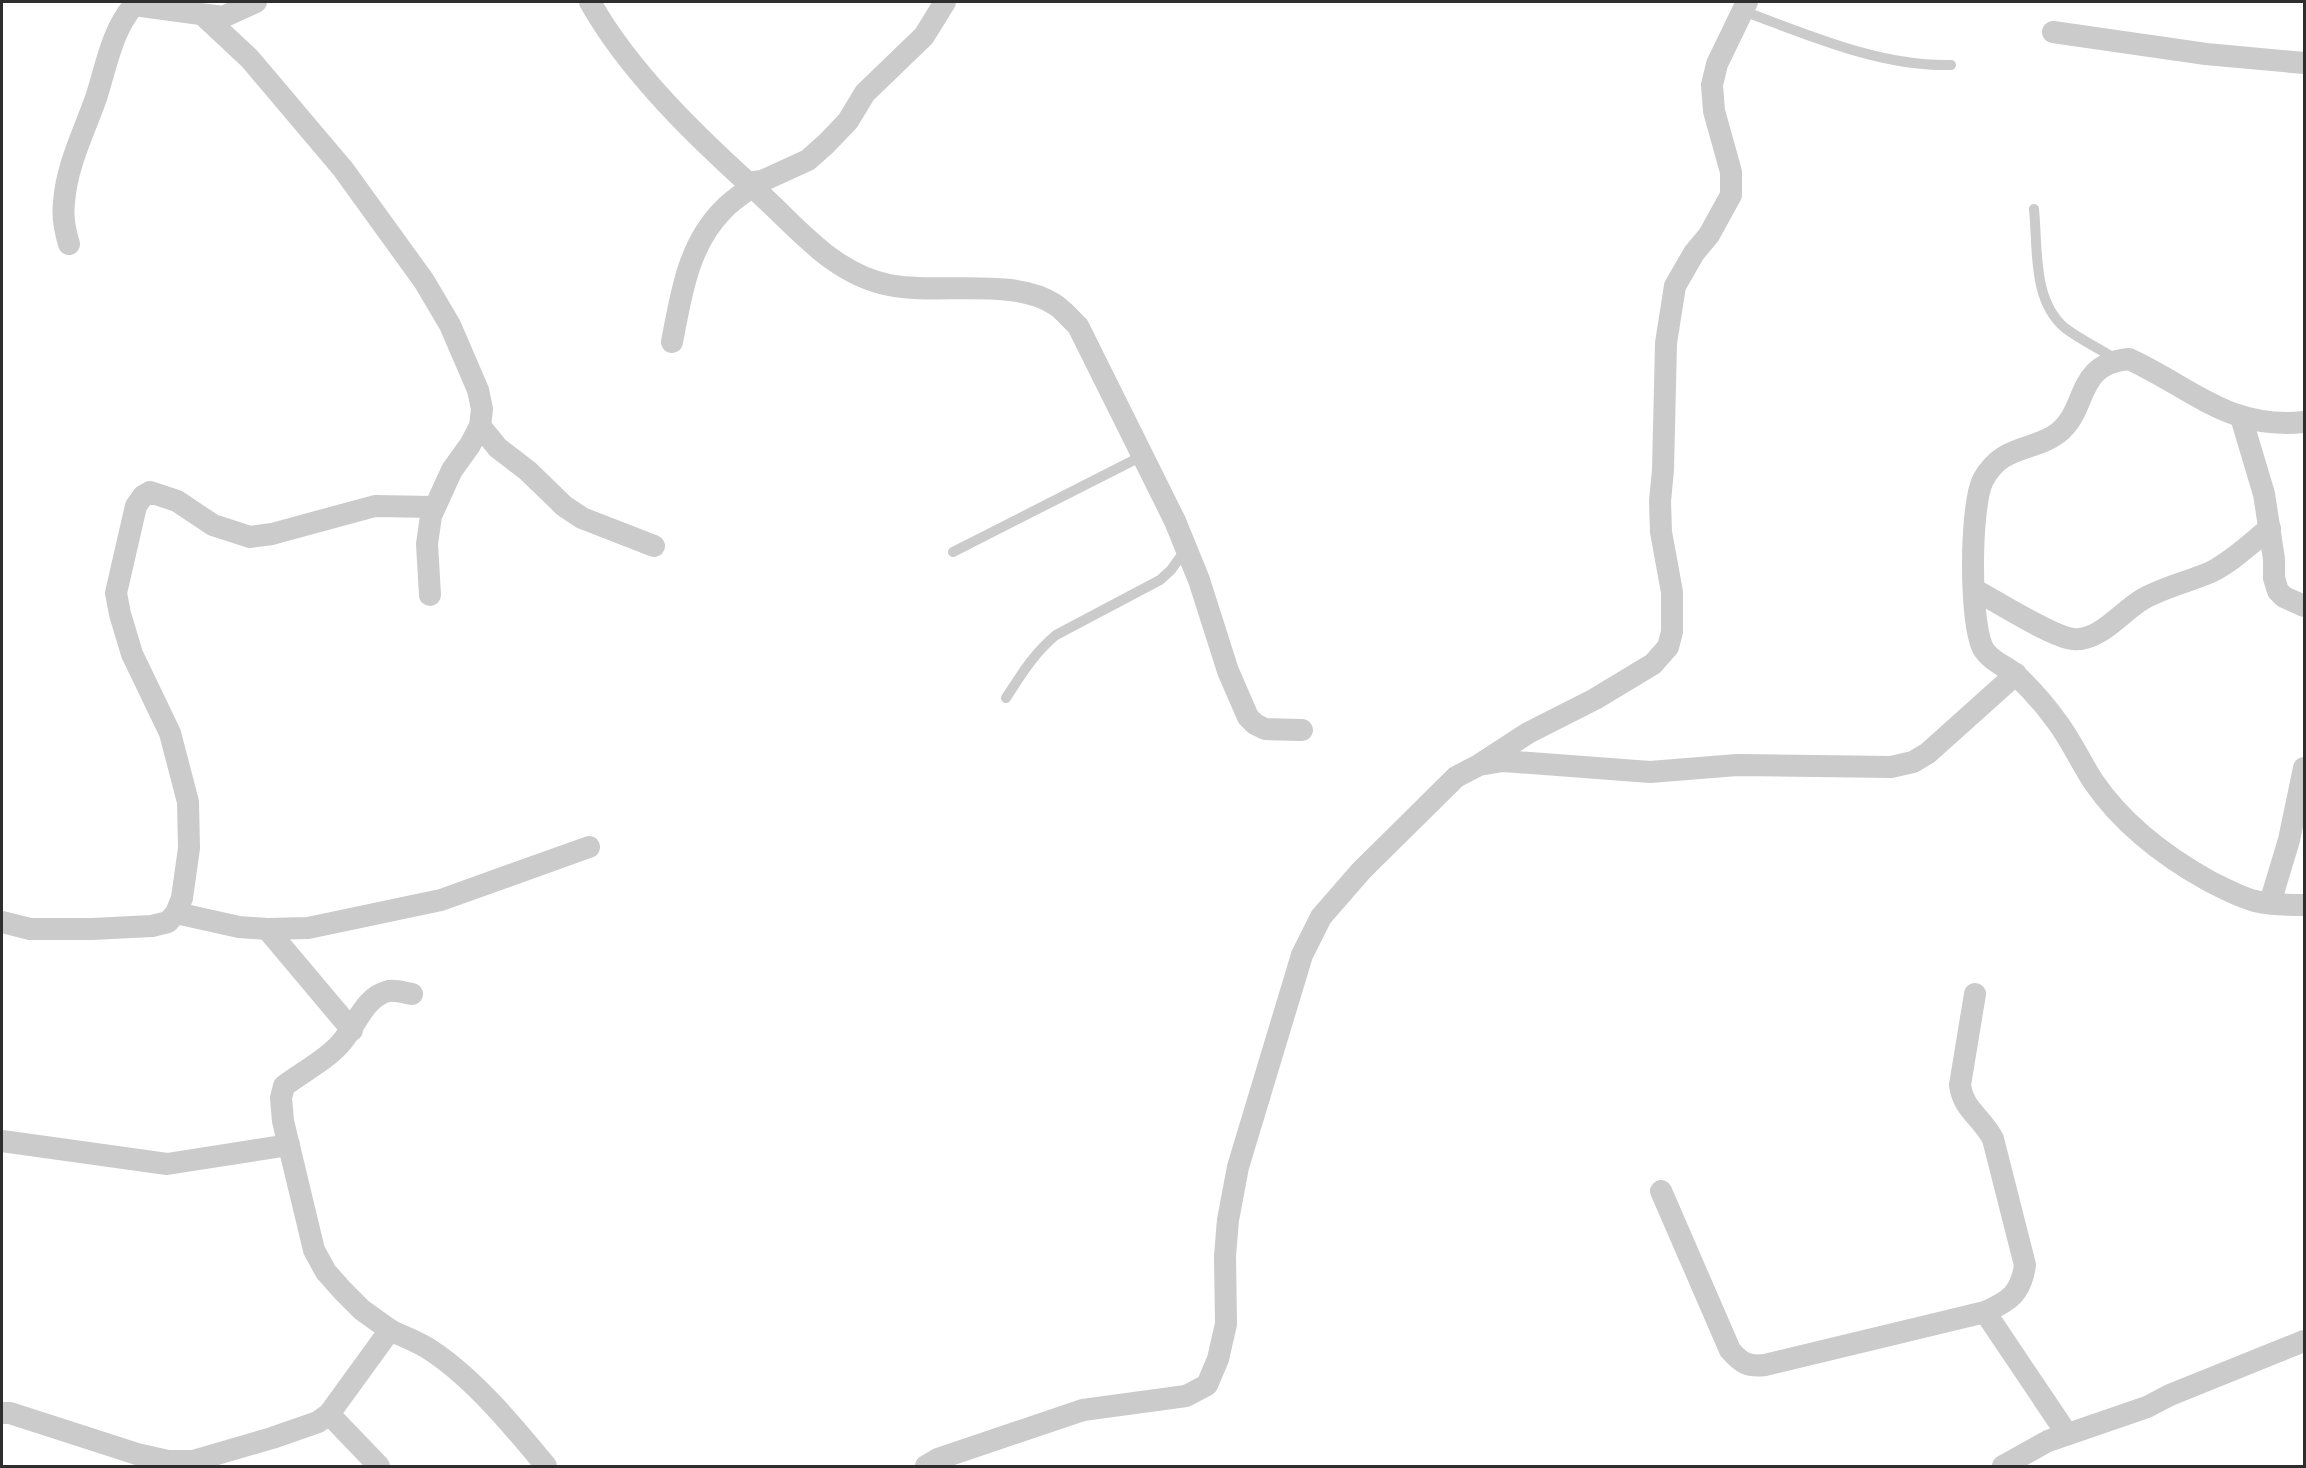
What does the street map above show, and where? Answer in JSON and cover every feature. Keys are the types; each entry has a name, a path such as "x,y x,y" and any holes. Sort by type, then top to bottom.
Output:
{"street":[{"path":"69,244 64,229 64,203 69,175 114,39 133,3 204,16 223,17 256,2"},
{"path":"590,2 618,46 709,147 814,246 843,267 863,278 890,286 997,289 1037,296 1055,304 1078,326 1175,521 1199,580 1228,671 1248,717 1265,729 1302,730"},
{"path":"672,342 689,265 714,220 749,185 807,160 827,143 848,121 865,93 924,36 945,2"},
{"path":"926,1467 938,1460 1083,1410 1186,1396 1207,1385 1218,1359 1226,1324 1224,1256 1227,1220 1238,1167 1302,955 1320,917 1361,871 1456,777 1653,664 1668,647 1672,632 1672,592 1661,532 1660,501 1664,470 1666,343 1675,286 1694,253 1709,235 1731,195 1731,172 1714,111 1712,85 1717,64 1745,6"},
{"path":"204,16 250,59 343,169 424,281 450,325 478,390 482,409 480,426 452,470 430,516 427,544 430,595"},
{"path":"2053,32 2206,54 2304,63"},
{"path":"2304,422 2290,424 2250,420 2193,395 2137,362 2129,359 2106,364 2096,372 2083,390 2071,417 2060,431 2049,438 2006,455 1993,465 1983,481 1976,505 1975,590 1976,622 1984,650 1995,661 2016,675 2057,721 2094,782 2144,838 2178,863 2224,889 2254,901 2304,906"},
{"path":"2241,417 2264,494 2270,528 2274,578 2278,591 2284,597 2304,606"},
{"path":"480,426 498,448 528,471 564,506 582,518 654,546"},
{"path":"2,922 30,929 153,926 168,922 176,913 182,898 189,848 188,802 170,733 132,654 116,593 136,506 143,496 150,492 160,494 177,501 213,525 250,537 272,534 375,506 434,507"},
{"path":"1975,590 2061,636 2085,639 2142,600 2163,589 2211,572 2270,528"},
{"path":"1479,765 1503,761 1650,772 1737,765 1891,767 1913,762 1928,753 2016,675"},
{"path":"2270,903 2289,840 2304,768"},
{"path":"176,913 239,927 308,928 441,900 589,847"},
{"path":"267,929 352,1030"},
{"path":"412,994 391,990 377,996 367,1005 339,1046 284,1086 281,1098 289,1145 314,1250 343,1291 362,1310 390,1330 431,1350 454,1369 525,1441 546,1467"},
{"path":"1661,1191 1730,1350 1740,1362 1750,1366 1765,1365 1985,1312 2005,1303 2017,1290 2025,1265 1993,1139 1988,1129 1961,1098 1962,1066 1975,994"},
{"path":"2,1141 167,1164 289,1145"},
{"path":"1985,1312 2067,1434"},
{"path":"4,1407 152,1462 193,1461 318,1422 329,1414 390,1330"},
{"path":"2003,1467 2031,1449 2067,1434 2147,1407 2170,1395 2304,1341"},
{"path":"329,1414 379,1467"}],"lane":[{"path":"1745,6 1831,43 1921,66 1951,65"},
{"path":"2034,209 2041,289 2047,304 2065,328 2117,360"},
{"path":"953,552 1142,456"},
{"path":"1006,698 1032,659 1056,635 1160,580 1171,570 1186,549"}]}
